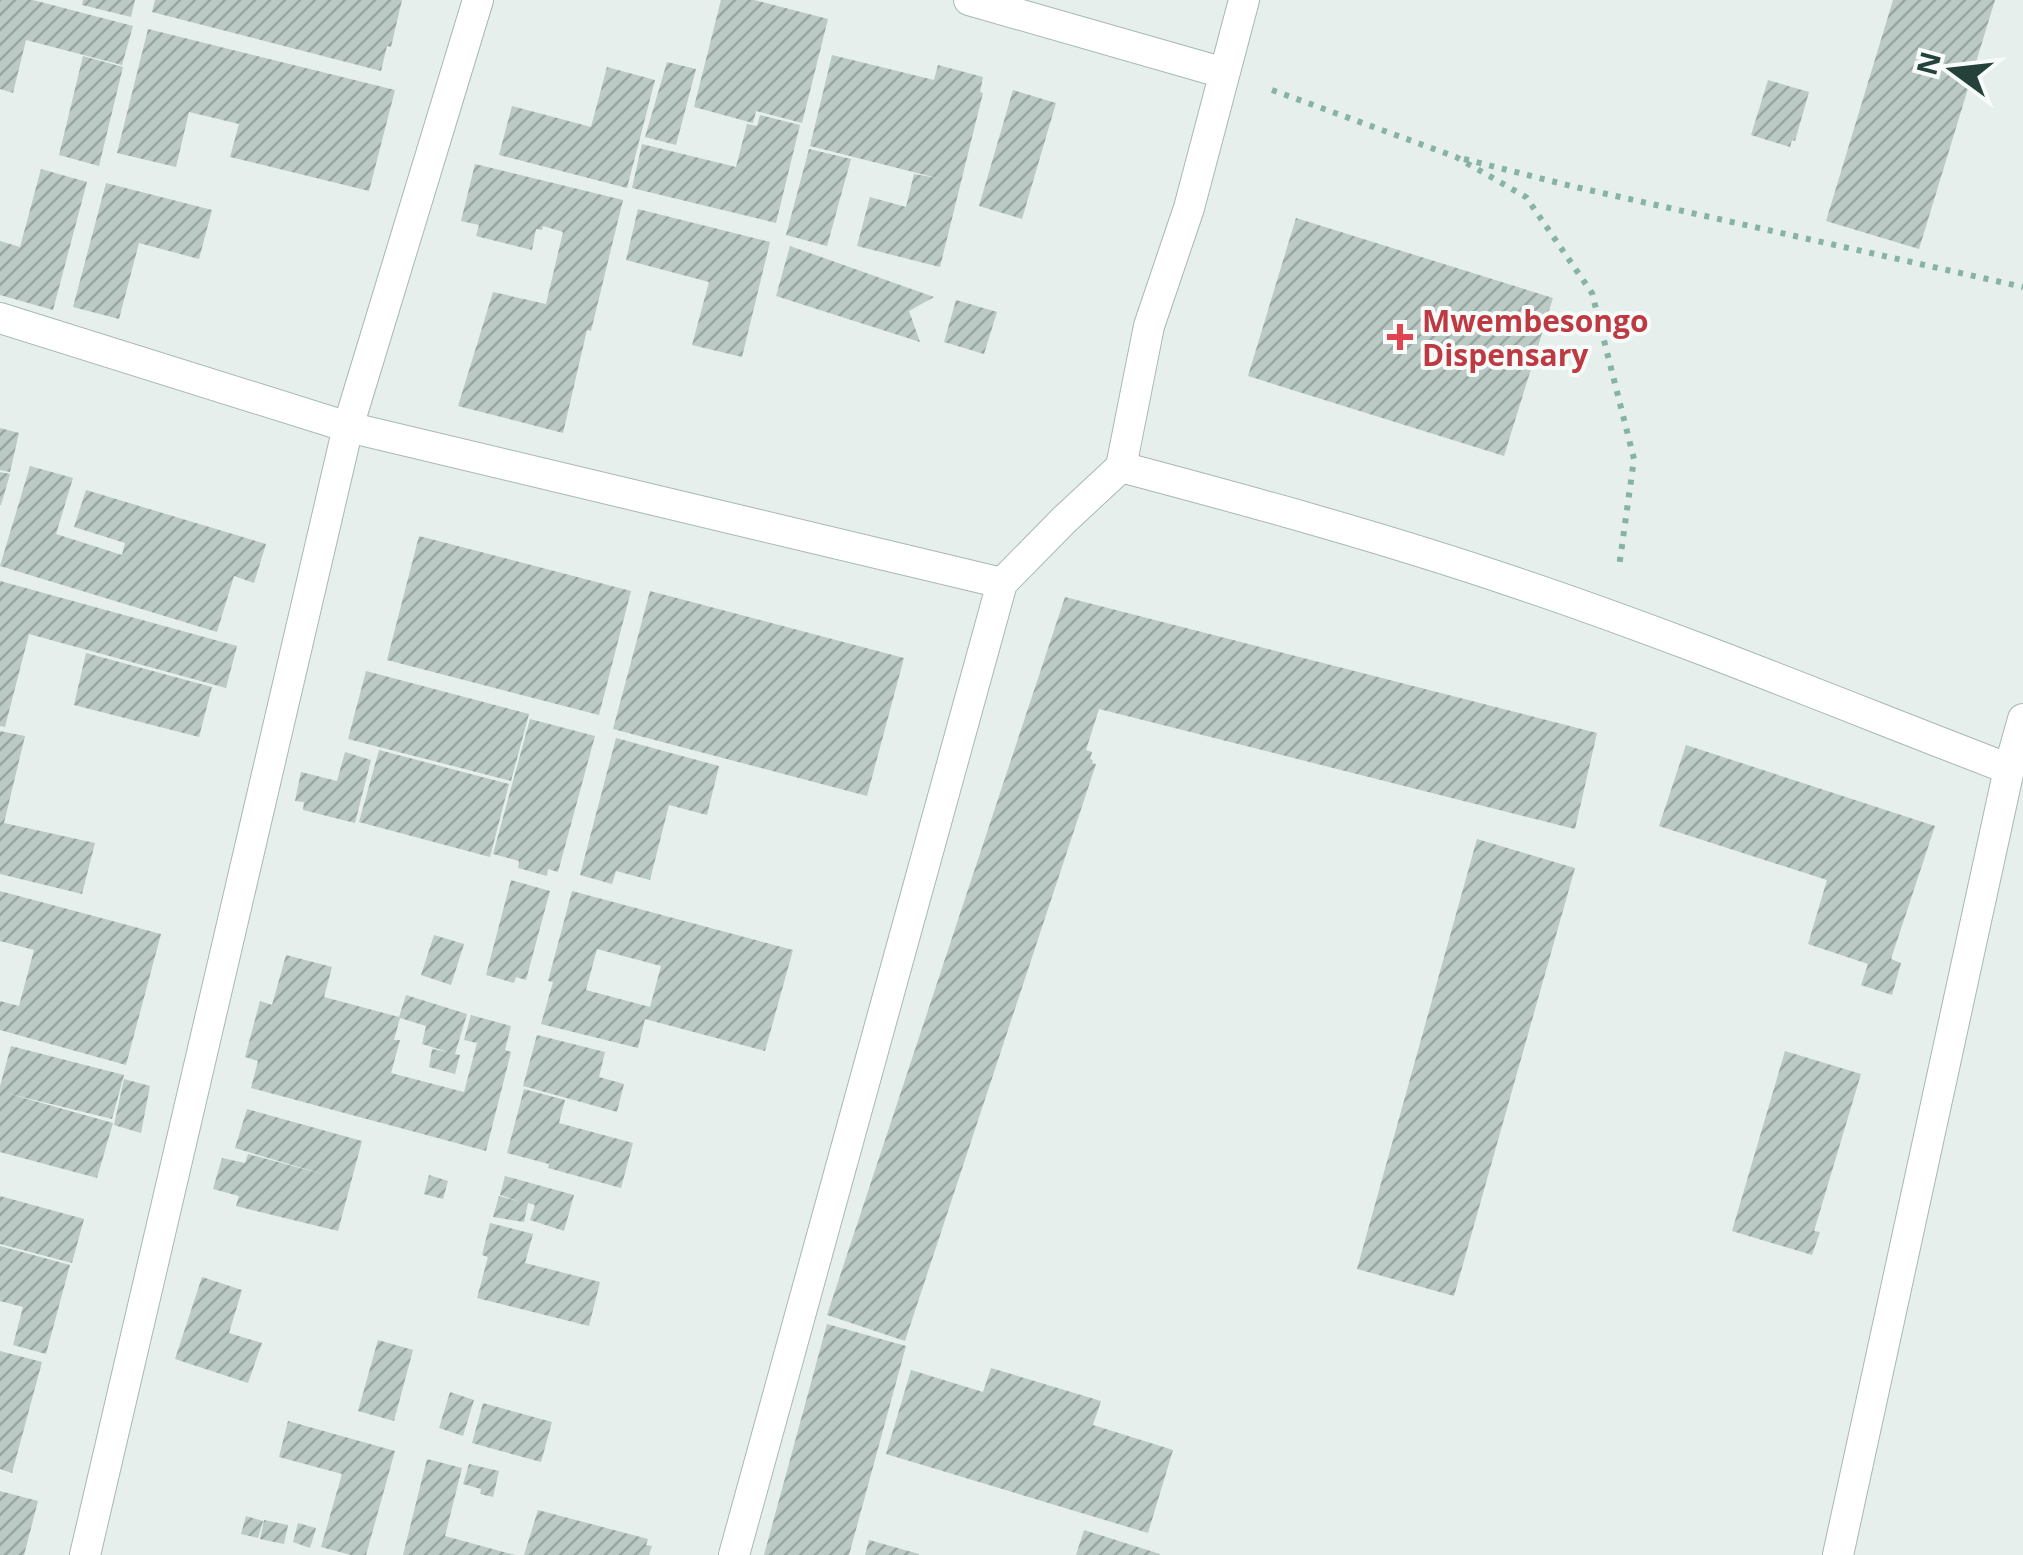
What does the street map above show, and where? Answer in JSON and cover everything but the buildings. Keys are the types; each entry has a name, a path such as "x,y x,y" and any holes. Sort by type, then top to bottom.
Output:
{"street":[{"path":"85,1555 348,427 478,0"},
{"path":"969,0 1224,73"},
{"path":"734,1555 1002,583 1121,467 1150,326 1189,208 1244,0"},
{"path":"0,318 348,427 1002,583"},
{"path":"1121,467 1375,538 1612,616 2010,770"},
{"path":"1838,1555 2023,719"}],"path":[{"path":"1224,73 1456,157 2023,288"},
{"path":"1456,157 1526,196 1592,293 1634,459 1612,616"}],"place":[{"name":"Mwembesongo Dispensary","path":"1400,337"}]}
